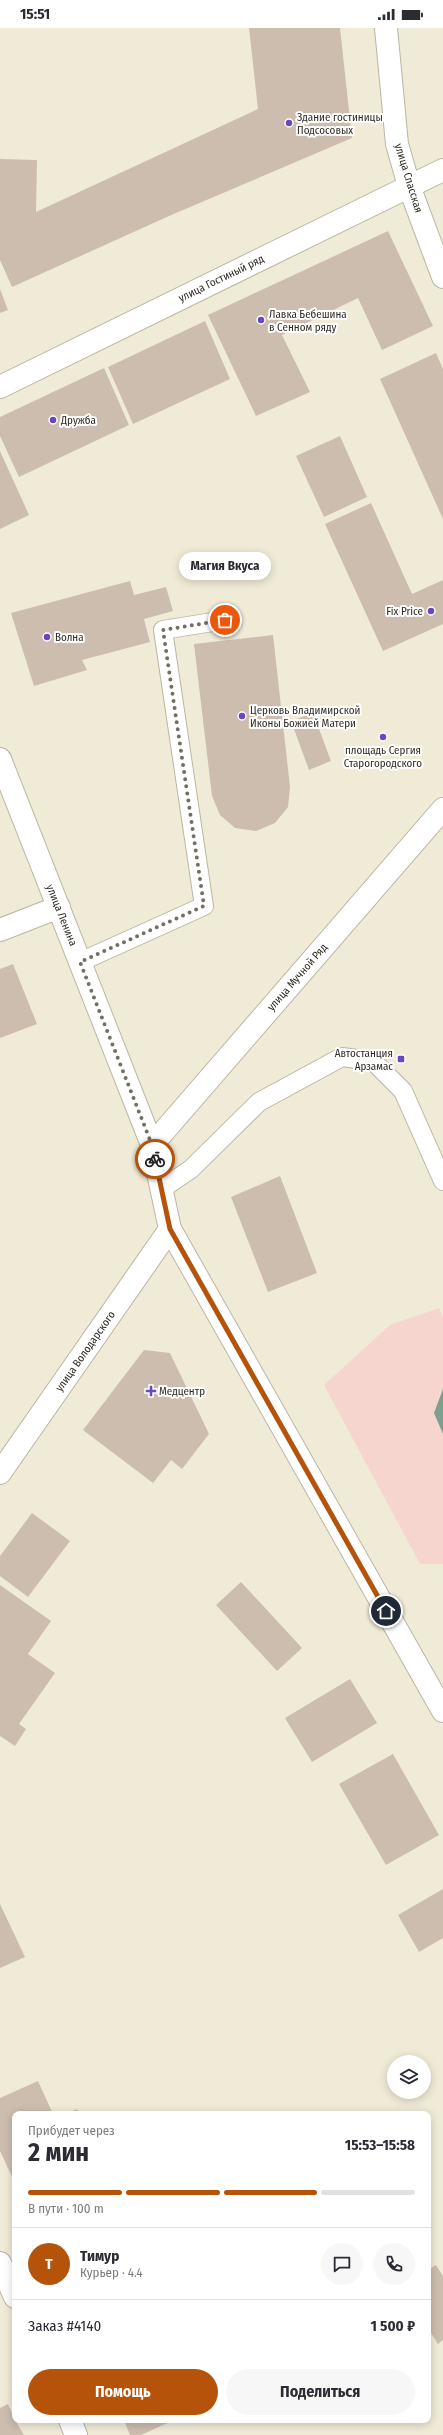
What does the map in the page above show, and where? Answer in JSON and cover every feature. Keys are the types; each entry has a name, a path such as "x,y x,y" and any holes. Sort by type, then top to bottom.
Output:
{"street":[{"name":"улица Спасская","path":"386,28 397,144 409,186 443,277"},
{"name":"улица Гостиный ряд","path":"0,386 443,170"},
{"name":"улица Ленина","path":"0,759 152,1145 163,1188 170,1229 443,1711"},
{"name":"улица Мучной Ряд","path":"152,1145 443,809"},
{"path":"0,930 59,907"},
{"name":"улица Володарского","path":"0,1473 170,1229"},
{"path":"0,2263 12,2290"},
{"path":"71,2423 76,2435"}],"lane":[{"path":"80,962 204,906 163,630 225,620"},
{"path":"163,1188 191,1169 259,1102 342,1057 373,1060 403,1091 443,1181"}],"shaded area":[{"path":"439,1308 443,1317 443,1564 420,1564 324,1385 390,1325"},
{"path":"443,1389 443,1434 434,1413"}],"building":[{"name":"Здание гостиницы Подсосовых","path":"249,28 340,28 352,138 169,216 12,287 0,260 0,159 37,160 36,212 258,109"},
{"name":"Лавка Бебешина в Сенном ряду","path":"388,231 433,326 382,350 358,298 282,335 310,392 256,416 208,315"},
{"path":"0,289 8,310 0,313"},
{"path":"205,321 230,379 133,424 108,367"},
{"path":"436,353 443,369 443,519 380,379"},
{"path":"104,368 129,425 19,477 0,436 0,417"},
{"path":"340,436 367,497 324,517 296,456"},
{"path":"0,451 29,515 0,529"},
{"path":"371,503 412,594 443,580 443,624 383,651 325,524"},
{"path":"130,581 134,595 166,587 173,611 144,619 150,642 82,660 87,670 34,686 11,613"},
{"name":"Церковь Владимирской Иконы Божией Матери","path":"273,635 290,787 288,807 275,823 256,831 235,828 220,815 212,796 194,644"},
{"path":"313,713 331,761 309,770 291,721"},
{"path":"13,964 37,1024 0,1038 0,969"},
{"path":"280,1176 317,1273 268,1292 231,1197"},
{"name":"Медцентр","path":"144,1350 170,1353 209,1434 182,1469 171,1460 153,1483 83,1430"},
{"path":"32,1513 70,1541 28,1597 0,1576 0,1556"},
{"path":"241,1582 302,1648 277,1671 216,1605"},
{"path":"0,1585 51,1621 28,1654 55,1673 19,1724 26,1729 15,1746 0,1736"},
{"path":"350,1679 377,1723 312,1762 285,1718"},
{"path":"393,1754 439,1835 386,1865 339,1784"},
{"path":"443,1889 443,1938 419,1952 398,1915"},
{"path":"0,1904 25,1957 0,1968"},
{"path":"38,2081 52,2111 12,2111 12,2177 0,2151 0,2098"},
{"path":"436,2265 443,2276 443,2340 438,2344 431,2333 431,2268"},
{"path":"8,2404 12,2413 12,2423 17,2423 24,2435 0,2435 0,2408"},
{"path":"125,2423 167,2423 141,2435 130,2435"}],"way so far":[{"path":"155,1159 152,1145 80,962 204,906 163,630 225,620"}],"place":[{"name":"Здание гостиницы Подсосовых","path":"289,123"},
{"name":"Лавка Бебешина в Сенном ряду","path":"261,320"},
{"name":"Дружба","path":"53,420"},
{"name":"Fix Price","path":"431,611"},
{"name":"Магия Вкуса","path":"225,620"},
{"name":"Волна","path":"47,637"},
{"name":"Церковь Владимирской Иконы Божией Матери","path":"242,716"},
{"name":"площадь Сергия Старогородского","path":"383,737"},
{"name":"Автостанция Арзамас","path":"401,1059"},
{"name":"Медцентр","path":"151,1391"}],"route":[{"path":"155,1159 163,1188 170,1229 386,1611"}]}
